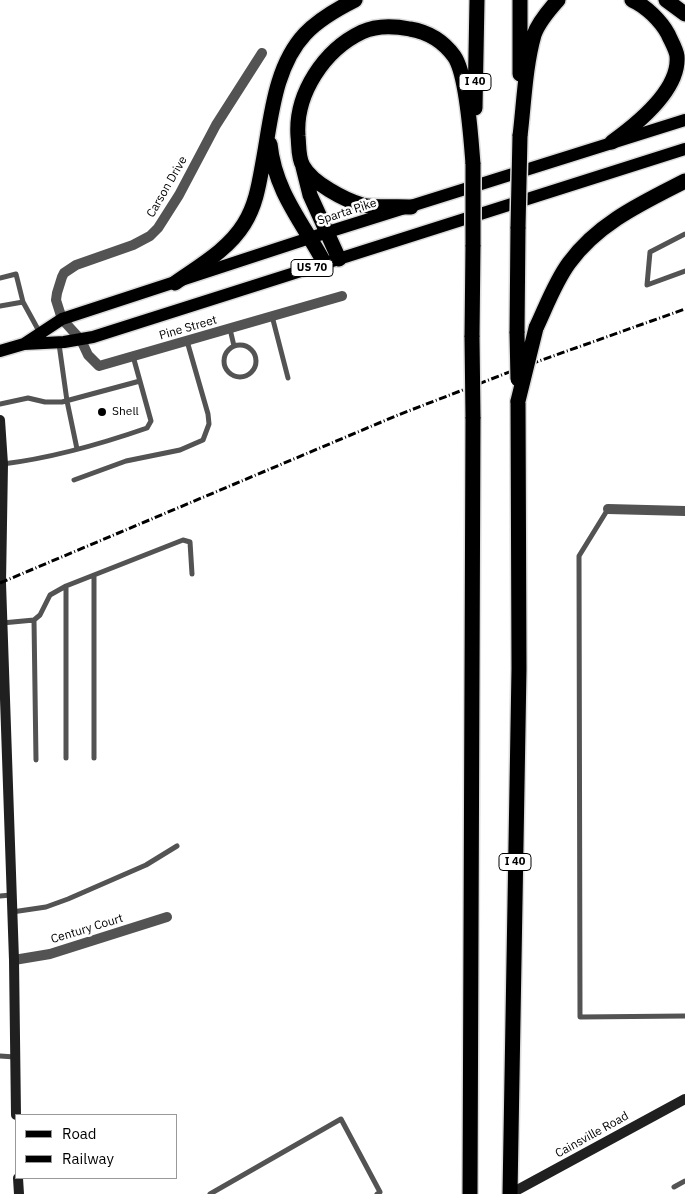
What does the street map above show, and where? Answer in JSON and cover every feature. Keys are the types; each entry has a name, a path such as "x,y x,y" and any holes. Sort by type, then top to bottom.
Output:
{"highway":[{"path":"175,283 219,252 244,224 253,206 258,188 275,96 287,62 304,35 318,22 355,0"},
{"name":"I 40","path":"470,1194 472,337 477,0"},
{"name":"I 40","path":"510,1194 518,669 517,332 520,0"},
{"path":"520,136 534,34 558,0"},
{"path":"612,142 639,122 655,104 668,86 675,71 677,55 666,31 648,11 632,0"},
{"path":"332,261 328,232 310,195 302,166 298,129 300,108 319,67 346,42 362,32 382,27 400,27 430,34 442,44 455,57 461,72 474,164"},
{"path":"269,130 271,153 276,175 283,193 311,238 332,261"},
{"path":"302,166 327,189 363,206 411,207"},
{"path":"518,401 536,328 564,271 584,245 602,228 620,215 685,182"}],"main road":[{"name":"Sparta Pike","path":"24,344 62,319 328,232 685,120"},
{"name":"Sparta Pike","path":"0,351 24,344 81,340 685,149"}],"street":[{"name":"Carson Drive","path":"62,319 56,300 64,273 76,265 133,246 150,236 158,228 180,195 216,125 262,53"},
{"name":"Pine Street","path":"62,319 81,340 88,355 100,366 342,296"},
{"path":"0,420 3,464 1,582 3,766 14,960 16,1114"},
{"path":"608,509 685,511"},
{"name":"Century Court","path":"14,960 50,954 167,917"},
{"name":"Cainsville Road","path":"510,1194 685,1099"},
{"path":"18,1179 19,1194"}],"lane":[{"path":"685,234 650,252 647,285 685,271"},
{"path":"0,278 16,274 23,302 40,333"},
{"path":"0,306 23,302"},
{"path":"272,316 288,378"},
{"path":"230,329 234,346"},
{"path":"74,480 126,461 180,450 203,440 209,424 208,414 187,341"},
{"path":"59,342 67,400 77,449"},
{"path":"247,345 256,356 256,365 248,375 233,375 226,368 224,363 226,353 234,346 247,345"},
{"path":"3,464 29,461 77,449 147,428 151,421 133,356"},
{"path":"0,404 28,398 46,402 67,400 140,381"},
{"path":"608,509 579,556 580,1017 685,1016"},
{"path":"2,623 34,620 40,615 50,595 66,586 183,540 190,542 192,574"},
{"path":"94,575 94,758"},
{"path":"66,586 66,758"},
{"path":"34,620 36,760"},
{"path":"12,912 46,907 146,866 177,846"},
{"path":"0,896 11,895"},
{"path":"0,1056 14,1057"},
{"path":"210,1194 341,1119 380,1192 377,1194"},
{"path":"674,1187 685,1181"}],"railway":[{"path":"0,583 398,415 525,366 685,309"}],"place":[{"name":"Shell","path":"102,412"}]}
